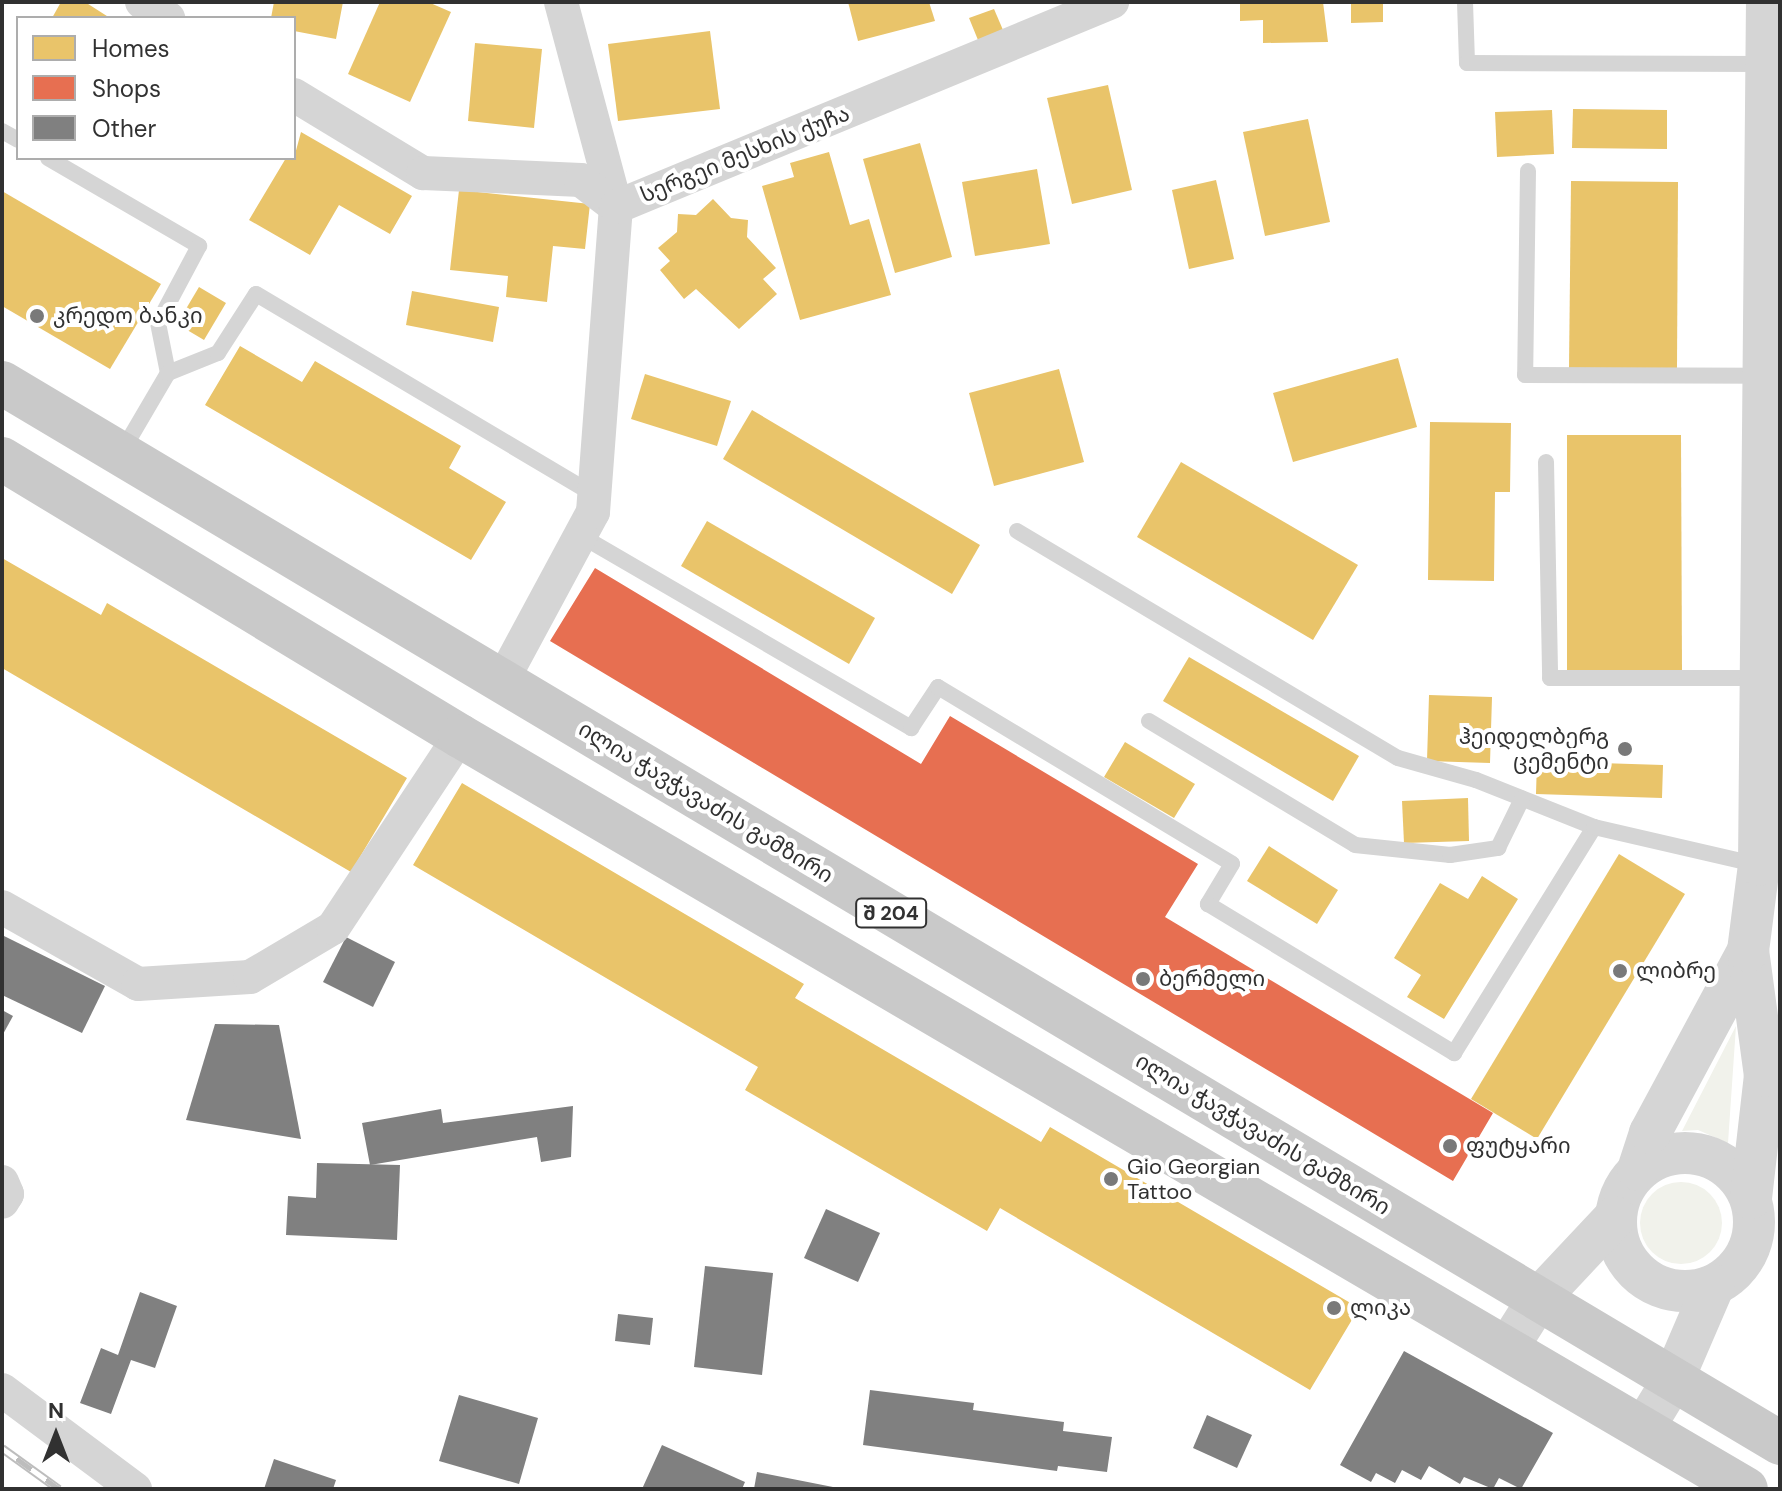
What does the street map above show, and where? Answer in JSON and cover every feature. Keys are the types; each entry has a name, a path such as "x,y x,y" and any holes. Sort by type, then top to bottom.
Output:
{"main road":[{"name":"ილია ჭავჭავაძის გამზირი","path":"2,383 1780,1443"},
{"name":"შ 204","path":"2,459 460,736 1645,1426 1746,1489"}],"street":[{"path":"142,2 165,16"},
{"path":"561,2 616,207"},
{"name":"სერგეი მესხის ქუჩა","path":"502,681 583,537 595,495 616,207 1112,2"},
{"path":"1748,951 1650,1133 1638,1170 1621,1193 1615,1217 1619,1245 1646,1278 1686,1292 1714,1285 1737,1269 1751,1246 1751,1198 1765,1076 1748,951 1759,865 1762,678 1773,456 1766,376 1766,64 1763,5"},
{"path":"296,96 423,173 581,180 616,207"},
{"path":"2,907 138,984 250,977 333,928 460,736"},
{"path":"1638,1170 1680,1152 1702,1154 1740,1179 1751,1198"},
{"path":"2,1182 7,1194 2,1202"},
{"path":"1508,1347 1539,1298 1615,1217"},
{"path":"1645,1426 1673,1380 1714,1285"},
{"path":"2,1390 135,1489"}],"lane":[{"path":"1465,2 1467,63 1766,64"},
{"path":"51,160 199,246 158,323 168,373"},
{"path":"1528,171 1525,375 1766,376"},
{"path":"120,454 168,373 218,353 256,294 595,495"},
{"path":"1546,462 1550,678 1762,678"},
{"path":"1017,531 1398,758 1522,799 1594,827 1759,865"},
{"path":"583,537 911,728 938,687 1232,864 1208,904 1454,1053 1594,827"},
{"path":"1149,721 1355,845 1450,855 1498,848 1522,799"}],"shaded area":[{"path":"1736,1026 1728,1143 1698,1130 1682,1131"},
{"path":"1681,1182 1697,1185 1710,1194 1719,1207 1722,1223 1719,1239 1710,1252 1697,1261 1681,1264 1665,1261 1652,1252 1643,1239 1640,1223 1643,1207 1652,1194 1665,1185"}],"building: Homes":[{"path":"61,2 85,2 107,16 53,16"},
{"path":"274,2 343,2 336,39 296,31 296,16 271,16"},
{"path":"380,2 428,2 451,12 410,102 348,74"},
{"path":"848,2 929,2 935,21 858,41"},
{"path":"1240,2 1323,2 1328,42 1263,43 1263,20 1240,21"},
{"path":"1351,2 1383,2 1383,22 1351,23"},
{"path":"994,9 1003,30 978,40 969,18"},
{"path":"710,31 720,109 618,121 608,44"},
{"path":"475,43 542,49 534,128 468,121"},
{"path":"1108,85 1132,190 1072,204 1047,98"},
{"path":"1573,109 1667,110 1667,149 1572,148"},
{"path":"1552,110 1554,154 1497,157 1495,112"},
{"path":"1308,119 1330,222 1265,236 1243,132"},
{"path":"301,132 412,196 390,234 339,205 310,255 249,220 285,160 296,160"},
{"path":"920,143 952,257 895,273 863,159"},
{"path":"829,152 850,225 869,219 891,295 800,320 762,186 794,177 790,163"},
{"path":"1037,169 1050,244 975,256 962,182"},
{"path":"1216,180 1234,259 1189,269 1172,190"},
{"path":"1571,181 1678,182 1677,369 1569,368"},
{"path":"459,190 590,204 585,249 553,246 547,302 506,297 508,276 450,270"},
{"path":"2,191 161,284 110,369 2,306"},
{"path":"713,199 731,218 748,220 747,237 776,268 763,279 777,294 739,329 696,289 684,299 660,270 670,261 658,248 677,232 678,214 696,215"},
{"path":"199,287 226,303 204,340 177,324"},
{"path":"412,291 499,307 493,342 406,325"},
{"path":"240,346 302,382 315,361 461,446 449,468 506,502 471,560 205,405"},
{"path":"1398,358 1417,427 1293,462 1273,393"},
{"path":"1059,369 1084,462 994,486 969,393"},
{"path":"645,374 731,401 717,446 631,419"},
{"path":"752,410 980,545 952,594 723,459"},
{"path":"1430,422 1511,423 1510,492 1495,492 1494,581 1428,580"},
{"path":"1567,435 1681,435 1682,671 1567,671"},
{"path":"1181,462 1358,565 1313,640 1137,537"},
{"path":"707,521 875,618 849,664 681,566"},
{"path":"2,558 101,615 107,603 407,778 351,872 2,668"},
{"path":"1189,657 1359,756 1333,801 1163,701"},
{"path":"1429,695 1492,697 1490,763 1427,761"},
{"path":"1125,742 1195,784 1174,818 1104,777"},
{"path":"1537,761 1663,765 1662,798 1536,794"},
{"path":"462,783 804,984 795,998 1041,1142 1050,1127 1359,1308 1310,1390 1000,1208 987,1231 745,1090 758,1067 413,865"},
{"path":"1468,798 1469,841 1404,843 1402,801"},
{"path":"1269,846 1338,890 1317,924 1247,881"},
{"path":"1619,854 1685,894 1537,1139 1471,1099"},
{"path":"1482,876 1518,899 1444,1019 1407,997 1421,975 1394,958 1440,883 1468,899"}],"building: Shops":[{"path":"595,568 921,764 950,716 1198,864 1165,917 1493,1113 1453,1181 550,641"}],"building: Other":[{"path":"2,935 105,986 82,1033 2,995"},
{"path":"346,937 395,962 373,1007 323,982"},
{"path":"2,1010 13,1016 2,1036"},
{"path":"215,1024 279,1025 301,1139 186,1120"},
{"path":"573,1106 571,1157 541,1162 537,1137 370,1165 362,1123 441,1109 443,1123"},
{"path":"317,1163 400,1165 397,1240 286,1235 288,1196 316,1198"},
{"path":"826,1209 880,1233 858,1282 804,1258"},
{"path":"705,1266 773,1273 762,1375 694,1367"},
{"path":"140,1292 177,1306 155,1368 131,1360 111,1414 80,1403 101,1348 118,1355"},
{"path":"618,1314 653,1318 650,1345 615,1341"},
{"path":"1404,1351 1553,1433 1521,1489 1499,1478 1493,1489 1464,1477 1460,1484 1429,1466 1421,1480 1402,1470 1395,1483 1376,1473 1371,1482 1340,1465"},
{"path":"870,1390 974,1403 973,1410 1064,1422 1063,1431 1112,1437 1107,1472 1058,1466 1057,1471 863,1445"},
{"path":"459,1395 538,1418 519,1484 439,1461"},
{"path":"1207,1415 1252,1435 1237,1468 1193,1448"},
{"path":"662,1445 745,1482 742,1489 642,1489"},
{"path":"274,1459 336,1480 333,1489 264,1489"},
{"path":"757,1472 838,1488 838,1489 754,1489"}],"railway":[{"path":"2,1448 59,1489"}],"place":[{"name":"კრედო ბანკი","path":"37,316"},
{"name":"ჰეიდელბერგ ცემენტი","path":"1625,749"},
{"name":"ლიბრე","path":"1620,971"},
{"name":"ბერმელი","path":"1143,979"},
{"name":"ფუტყარი","path":"1450,1146"},
{"name":"Gio Georgian Tattoo","path":"1111,1179"},
{"name":"ლიკა","path":"1334,1308"}]}
